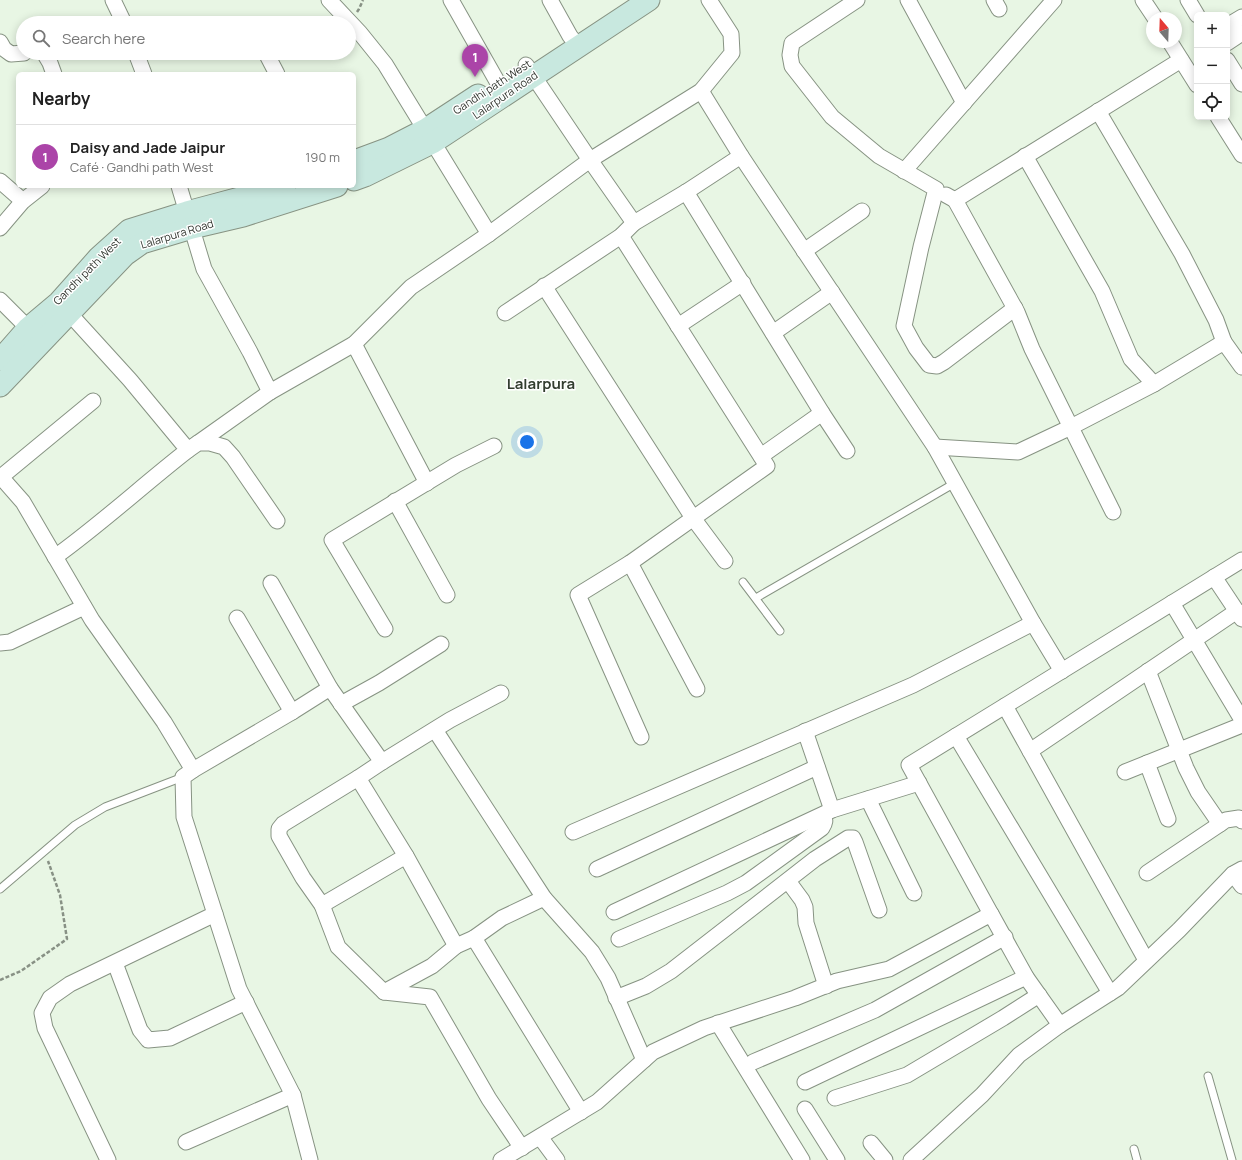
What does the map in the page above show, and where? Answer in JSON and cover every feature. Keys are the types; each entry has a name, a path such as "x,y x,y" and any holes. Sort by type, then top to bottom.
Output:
{"street":[{"path":"113,0 121,16"},
{"path":"329,0 344,16"},
{"path":"451,0 498,82"},
{"path":"550,0 574,41 649,0"},
{"name":"Gandhi path West","path":"356,161 389,148 430,136 498,82 529,70 574,41 623,0"},
{"path":"55,557 81,538 151,479 270,392 354,344 410,287 489,234 590,160 701,90 732,53 731,34 709,0"},
{"path":"857,0 792,43 790,55 792,66 832,116 880,156 955,200 1015,308 1032,349 1113,512"},
{"path":"908,0 964,103"},
{"path":"904,171 1054,0"},
{"path":"1143,0 1150,12"},
{"path":"1188,0 1195,12"},
{"path":"1230,24 1242,17"},
{"path":"356,29 385,64 489,234"},
{"path":"1230,41 1242,33"},
{"path":"0,42 11,54 16,54"},
{"path":"1175,48 1188,63 1197,84"},
{"path":"48,60 53,72"},
{"path":"139,60 143,72"},
{"path":"270,60 276,72"},
{"path":"955,200 1098,111 1188,63"},
{"path":"1230,65 1242,84"},
{"path":"529,70 634,223"},
{"name":"Lalarpura Road","path":"356,179 365,176 430,136 529,70"},
{"path":"701,90 741,156 935,447 1033,623 1062,671"},
{"path":"1098,111 1182,254 1216,320 1224,342 1242,367"},
{"path":"1220,120 1242,155"},
{"path":"505,312 621,236 634,223 686,192 741,156"},
{"path":"1025,156 1102,291 1131,359 1154,384"},
{"path":"0,181 23,201"},
{"path":"0,228 23,201 39,188"},
{"path":"180,188 204,269 250,352 270,392"},
{"name":"Gandhi path West","path":"0,360 28,328 59,302 99,257 129,230 190,220 279,188"},
{"name":"Lalarpura Road","path":"0,386 125,255 142,243 190,220 244,216 324,188"},
{"path":"936,190 921,247 904,326 916,348 930,364 936,366 944,362 1015,308"},
{"path":"686,192 822,414 847,451"},
{"path":"804,250 862,212"},
{"path":"621,236 767,466 630,563 578,595 641,737"},
{"path":"678,326 743,284"},
{"path":"544,286 693,518 725,561"},
{"path":"773,333 832,292"},
{"path":"0,300 28,328"},
{"path":"69,314 193,447"},
{"path":"935,447 1018,452 1071,427 1154,384 1224,342"},
{"path":"354,344 427,483"},
{"path":"93,401 0,476 23,502 92,620 164,722 188,773 184,817 239,989 293,1095 310,1160"},
{"path":"761,456 822,414"},
{"path":"193,447 210,443 224,447 233,457 277,521"},
{"path":"385,629 332,540 456,465 494,446"},
{"path":"396,501 447,595"},
{"path":"1060,1025 1026,977 909,765 1242,560"},
{"path":"630,563 697,689"},
{"path":"1030,751 1194,640 1239,615 1214,577"},
{"path":"271,583 330,688 382,762"},
{"path":"1172,603 1242,720"},
{"path":"0,643 10,642 84,607"},
{"path":"237,618 292,712"},
{"path":"573,832 913,685 1033,623"},
{"path":"341,704 379,683 441,644"},
{"path":"1148,671 1179,750 1198,792 1220,824"},
{"path":"188,773 330,688"},
{"path":"500,693 382,762 283,824 278,829 279,836 303,878 322,905 338,947 384,992 430,997 489,1099 522,1148"},
{"path":"1005,706 1146,960"},
{"path":"1125,772 1242,725"},
{"path":"435,730 544,898 592,952 608,978 644,1060"},
{"path":"619,939 727,893 746,882 822,828 825,824 825,818 828,813 817,767 805,731"},
{"path":"956,736 1110,993"},
{"path":"1147,763 1168,819"},
{"path":"597,870 817,767"},
{"path":"358,778 406,856 456,946"},
{"path":"614,912 828,813 919,783"},
{"path":"868,799 914,893"},
{"path":"1147,873 1226,820 1239,818 1242,821"},
{"path":"616,998 646,986 672,971 815,859 848,838 852,838 856,845 880,910"},
{"path":"322,905 406,856"},
{"path":"911,1160 982,1095 1019,1055 1060,1025 1118,988 1146,960 1239,876"},
{"path":"788,881 802,900 805,907 806,923 826,986"},
{"path":"384,992 432,966 456,946 474,938 502,918 544,898"},
{"path":"108,1160 45,1028 42,1014 50,998 70,984 115,964 216,914"},
{"path":"501,1160 597,1102 654,1052 704,1028 718,1023 795,998 837,981 889,969 991,914"},
{"path":"474,938 581,1112"},
{"path":"752,1062 875,1010 1005,938"},
{"path":"115,964 140,1030 148,1040 170,1038 246,1002"},
{"path":"805,1082 1026,977"},
{"path":"835,1098 907,1075 1039,995"},
{"path":"718,1023 802,1160"},
{"path":"186,1142 293,1095"},
{"path":"805,1109 837,1160"},
{"path":"540,1137 557,1160"},
{"path":"871,1143 885,1160"}],"lane":[{"path":"756,598 955,483"},
{"path":"743,582 780,631"},
{"path":"0,889 75,824 105,807 188,773"},
{"path":"1208,1076 1232,1160"},
{"path":"1134,1149 1137,1160"}],"path":[{"path":"0,980 21,972 67,939 60,895 44,851"}],"place":[{"name":"Daisy and Jade Jaipur","path":"475,77"}],"district":[{"name":"Lalarpura","path":"541,384"}]}
